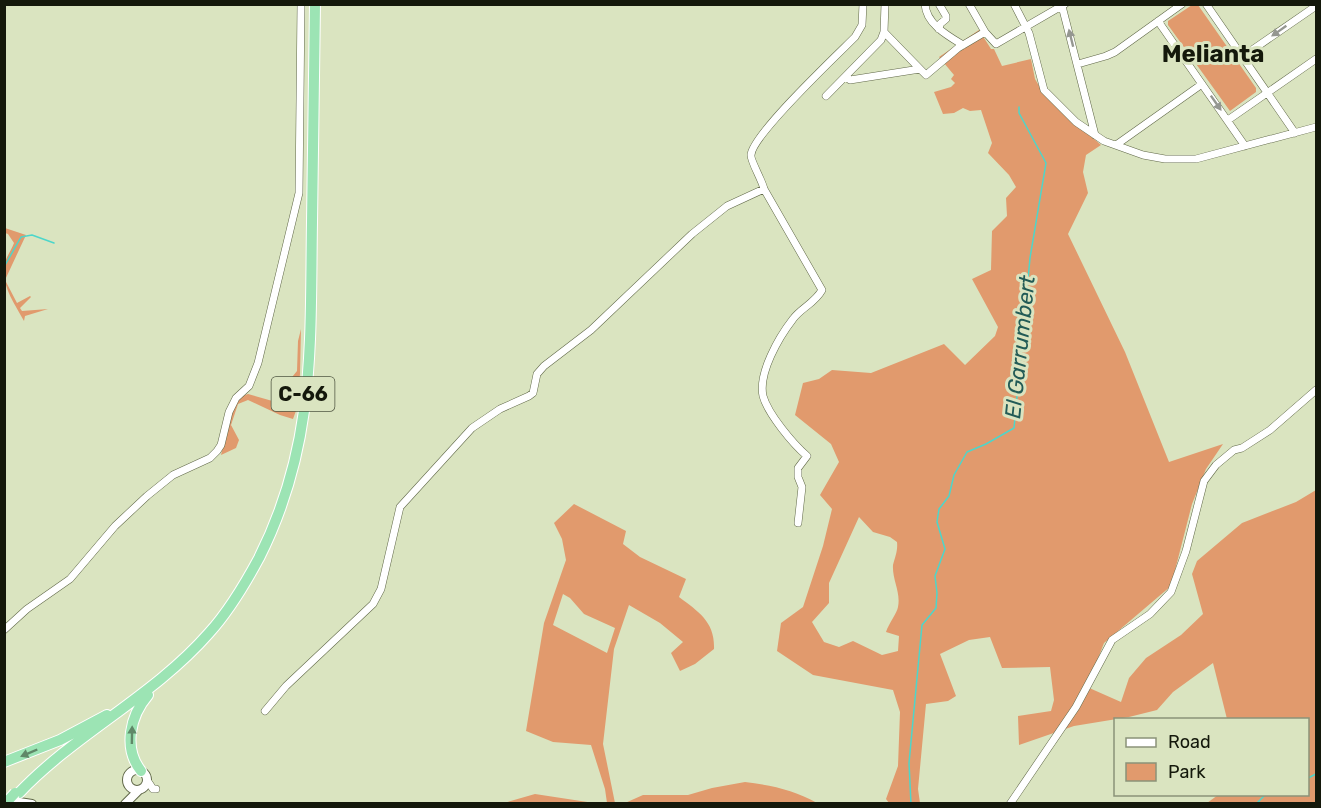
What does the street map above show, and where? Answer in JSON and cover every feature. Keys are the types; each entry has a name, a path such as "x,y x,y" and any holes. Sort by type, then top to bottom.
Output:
{"highway":[{"name":"C-66","path":"10,804 44,764 173,661 216,616 251,562 271,521 287,476 299,423 305,366 310,4"},
{"name":"C-66","path":"5,802 169,673 210,632 227,611 247,579 279,514 297,459 309,366 315,4"},
{"path":"144,775 134,759 132,722 140,706 169,673"},
{"path":"4,762 60,740 107,715"}],"street":[{"path":"4,630 36,602 70,579 115,526 147,496 173,475 210,458 221,445 236,398 249,386 258,363 299,193 301,4"},
{"path":"798,523 802,487 798,477 798,468 807,456 786,434 768,407 763,395 765,374 769,358 793,319 817,299 822,290 764,189 761,176 751,160 751,152 759,138 786,108 855,37 862,25 863,4"},
{"path":"826,96 881,40 884,32 885,4"},
{"path":"925,4 926,11 939,29 963,45"},
{"path":"939,4 946,19 940,24 939,29"},
{"path":"969,4 985,32 996,44 1064,5 1095,135"},
{"path":"1014,4 1026,26 1044,90 1076,122 1116,145 1143,155 1180,160 1196,159 1317,127"},
{"path":"1078,64 1106,56 1182,4"},
{"path":"1206,4 1295,133"},
{"path":"1242,57 1316,5"},
{"path":"1158,21 1245,146"},
{"path":"884,32 926,75 963,45 985,32"},
{"path":"1228,120 1317,58"},
{"path":"846,77 850,80 920,69"},
{"path":"1116,145 1202,84"},
{"path":"266,711 286,686 373,604 381,589 400,507 472,428 500,409 533,393 537,374 544,366 591,330 692,234 728,207 764,189"},
{"path":"1010,804 1076,707 1112,640 1150,614 1171,592 1204,481 1216,465 1234,450 1242,448 1270,430 1317,390"},
{"path":"127,802 129,786 127,779 129,774 135,771 144,775 155,791 133,790 129,786"},
{"path":"127,802 141,790 144,775"},
{"path":"5,802 32,804"}],"green space":[{"path":"1192,5 1198,5 1256,88 1256,92 1230,111 1168,25 1168,21"},
{"path":"979,30 991,49 994,49 1002,66 1031,59 1035,79 1045,96 1101,145 1086,155 1083,172 1088,193 1068,234 1125,352 1169,462 1223,444 1206,469 1192,504 1171,586 1104,643 1087,687 1121,702 1129,678 1146,658 1181,635 1203,614 1192,574 1197,561 1242,523 1296,502 1316,490 1316,803 1207,803 1217,796 1309,796 1309,718 1227,718 1213,663 1173,692 1157,710 1074,726 1019,745 1018,716 1051,711 1054,700 1050,667 1002,668 990,637 969,640 940,654 956,696 948,701 926,704 918,789 920,803 889,803 886,799 898,766 900,712 893,690 813,675 777,651 781,623 803,607 823,546 832,509 820,495 839,462 831,444 795,415 803,383 819,379 832,370 871,373 944,344 965,365 995,336 998,327 972,279 991,270 992,231 1007,216 1006,198 1016,187 1009,175 988,153 992,143 981,110 970,111 963,108 954,113 943,114 934,92 951,87 955,83 951,79 954,75 939,57","holes":["859,517 873,532 890,537 897,542 893,570 898,607 886,632 899,636 898,651 882,655 853,641 839,647 824,642 812,622 829,603 829,583"]},
{"path":"5,228 26,235 5,280 17,303 30,296 20,308 22,311 48,309 25,316 24,321 5,281 4,274 5,263 14,243 5,233"},
{"path":"301,329 297,401 275,398 297,371 298,341"},
{"path":"248,394 297,408 293,419 248,400 238,404 231,425 239,440 236,448 221,455 232,409 240,397"},
{"path":"574,504 626,531 623,544 640,557 686,579 679,597 704,618 714,640 714,649 695,664 680,671 671,653 683,642 660,623 629,605 614,649 603,744 615,803 607,803 591,745 553,742 526,731 544,623 566,560 562,539 554,523","holes":["563,594 570,598 584,614 615,628 607,653 553,625"]},
{"path":"745,782 782,789 817,803 625,803 643,795 688,795"},
{"path":"535,794 594,803 504,803"}],"waterway":[{"name":"El Garrumbert","path":"911,804 909,763 922,625 936,608 935,576 945,549 937,522 939,509 949,496 954,475 967,452 1014,428 1030,258 1046,163 1019,113 1019,107"},
{"path":"4,267 21,237 32,235 54,243"},
{"path":"1309,778 1316,774"},
{"path":"1256,804 1264,796"}],"district":[{"name":"Melianta","path":"1213,54"}]}
